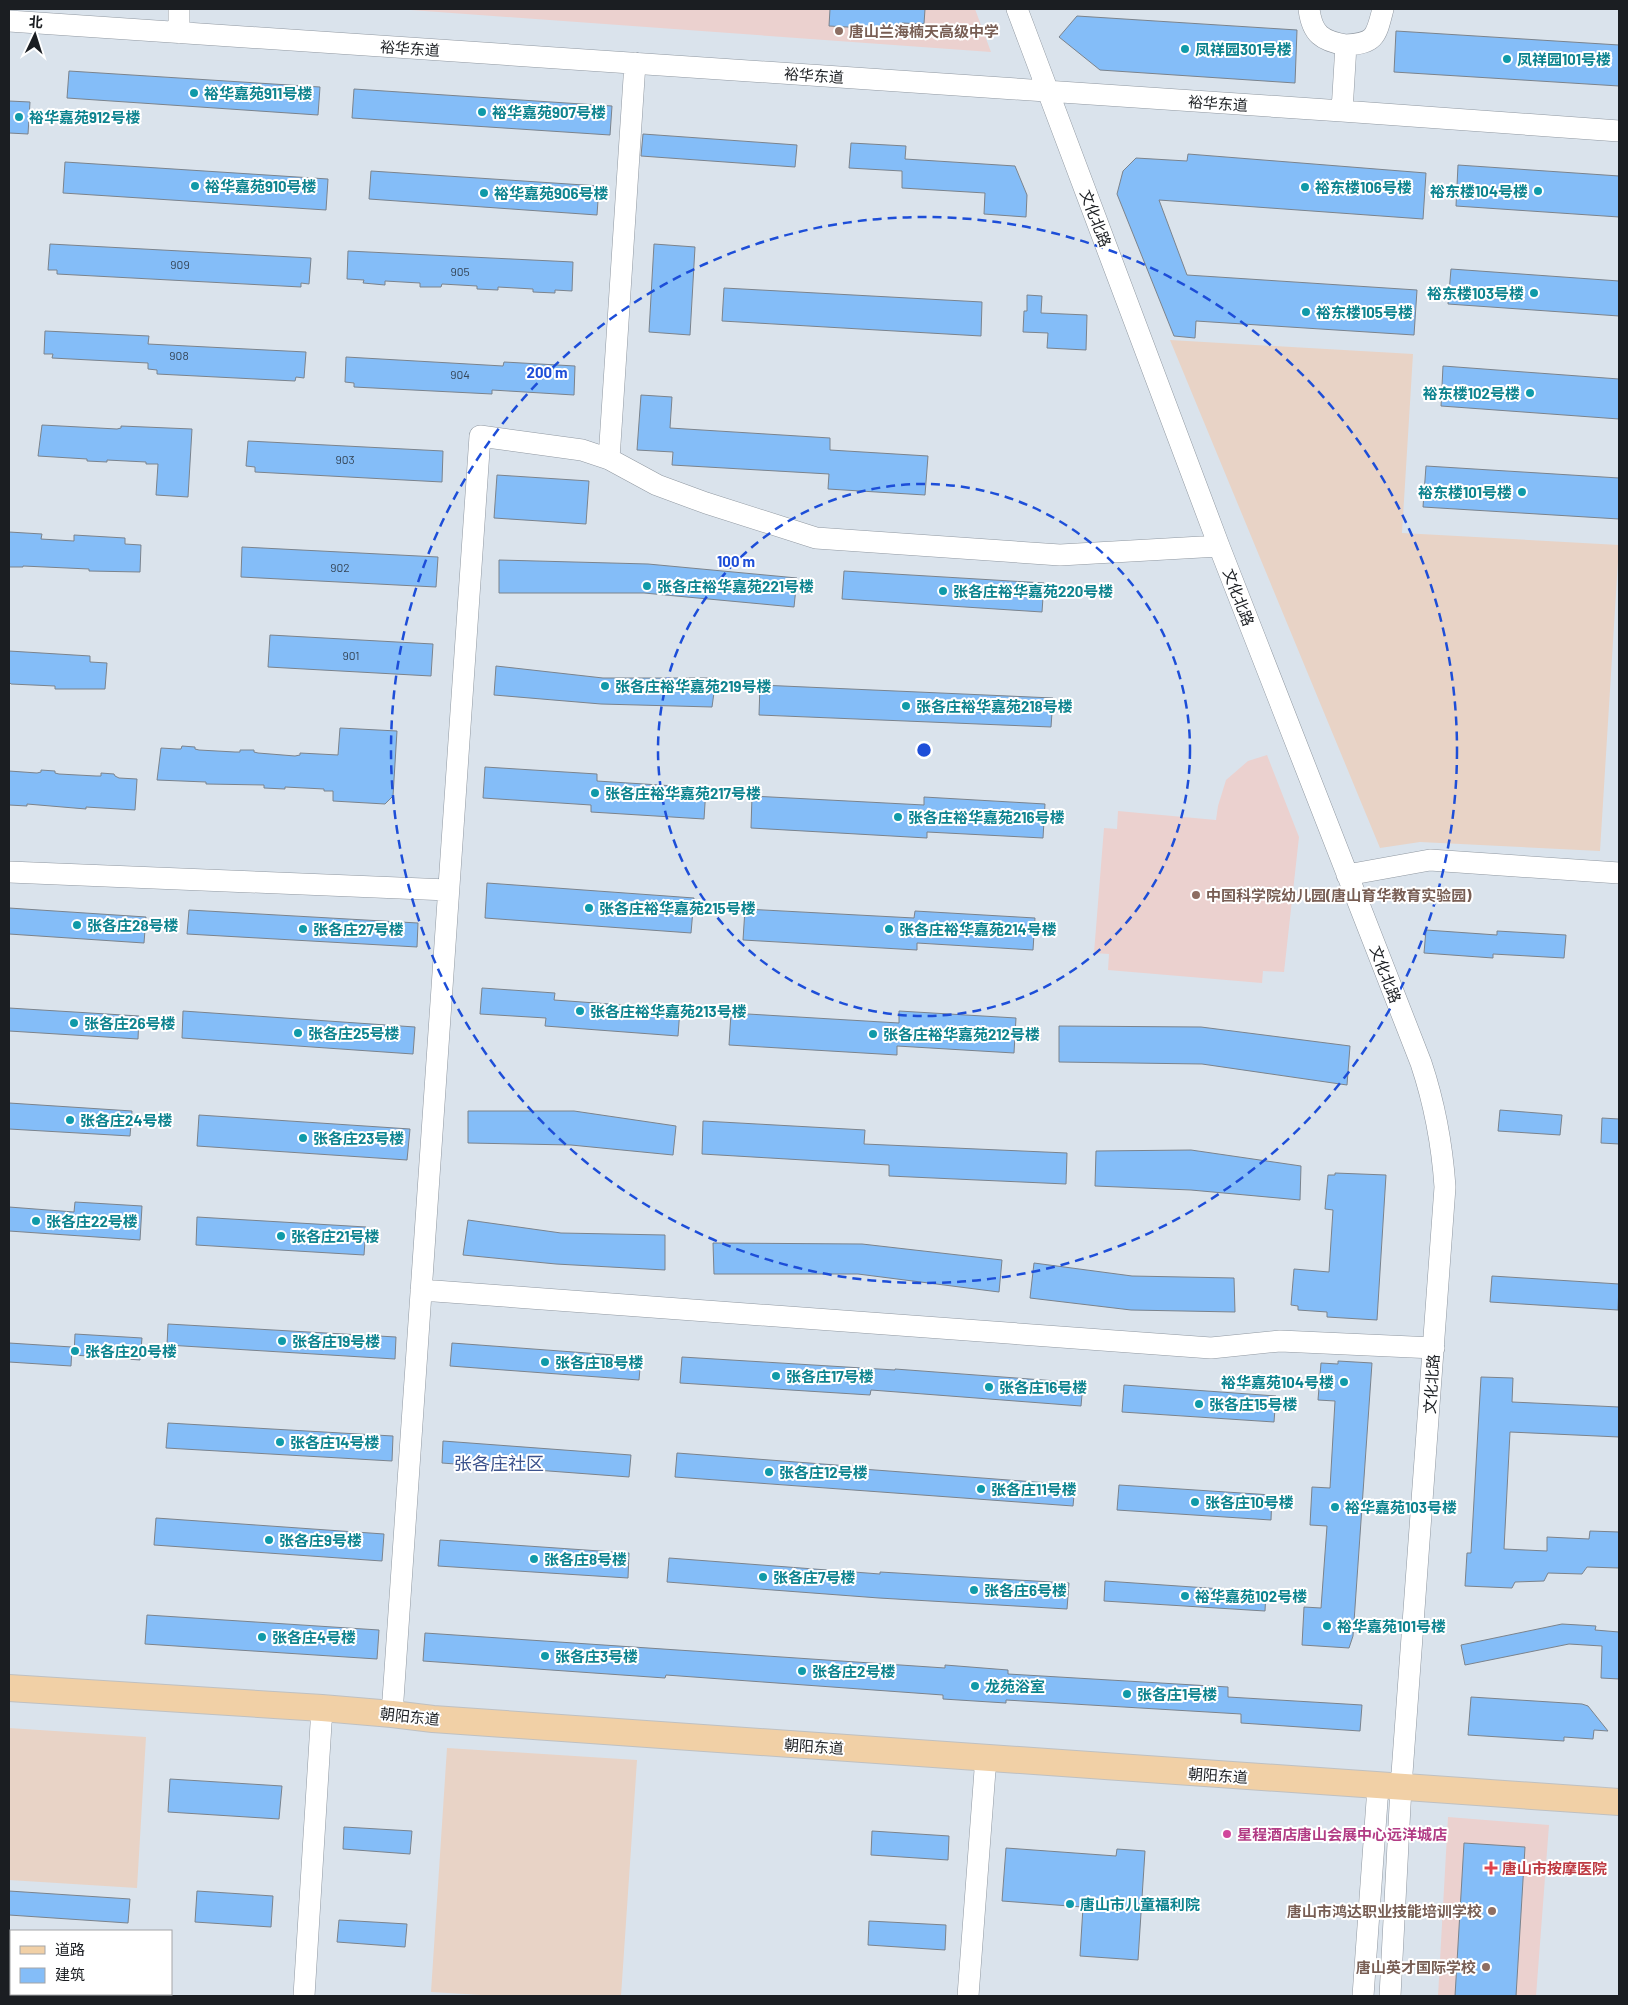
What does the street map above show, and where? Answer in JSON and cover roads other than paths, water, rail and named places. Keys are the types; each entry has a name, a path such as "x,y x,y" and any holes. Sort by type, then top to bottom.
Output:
{"main road":[{"name":"朝阳东道","path":"9,1688 322,1708 443,1720 1619,1802"}],"street":[{"path":"179,9 179,33"},
{"name":"文化北路","path":"1018,9 1219,546 1348,875 1434,1102 1442,1148 1445,1187 1434,1348 1389,1787 1390,1996"},
{"path":"1309,9 1314,29 1328,42 1346,45 1363,44 1377,33 1383,9"},
{"name":"裕华东道","path":"9,21 1342,111 1619,132"},
{"path":"1342,111 1346,45"},
{"path":"608,459 635,63"},
{"path":"392,1714 480,436 582,450 608,459 665,488 816,538 1060,555 1219,546"},
{"path":"1348,875 1430,860 1619,873"},
{"path":"9,872 448,890"},
{"path":"420,1290 1211,1348 1280,1341 1434,1348"},
{"path":"304,1996 322,1708"},
{"path":"968,1996 986,1758"},
{"path":"1363,1996 1389,1787"}],"place":[{"name":"唐山兰海楠天高级中学","path":"839,31"},
{"name":"凤祥园301号楼","path":"1185,49"},
{"name":"凤祥园101号楼","path":"1507,59"},
{"name":"裕华嘉苑911号楼","path":"194,93"},
{"name":"裕华嘉苑907号楼","path":"482,112"},
{"name":"裕华嘉苑912号楼","path":"19,117"},
{"name":"裕华嘉苑910号楼","path":"195,186"},
{"name":"裕东楼106号楼","path":"1305,187"},
{"name":"裕东楼104号楼","path":"1538,191"},
{"name":"裕华嘉苑906号楼","path":"484,193"},
{"name":"裕东楼103号楼","path":"1534,293"},
{"name":"裕东楼105号楼","path":"1306,312"},
{"name":"裕东楼102号楼","path":"1530,393"},
{"name":"裕东楼101号楼","path":"1522,492"},
{"name":"张各庄裕华嘉苑221号楼","path":"647,586"},
{"name":"张各庄裕华嘉苑220号楼","path":"943,591"},
{"name":"张各庄裕华嘉苑219号楼","path":"605,686"},
{"name":"张各庄裕华嘉苑218号楼","path":"906,706"},
{"name":"张各庄裕华嘉苑217号楼","path":"595,793"},
{"name":"张各庄裕华嘉苑216号楼","path":"898,817"},
{"name":"中国科学院幼儿园(唐山育华教育实验园)","path":"1196,895"},
{"name":"张各庄裕华嘉苑215号楼","path":"589,908"},
{"name":"张各庄28号楼","path":"77,925"},
{"name":"张各庄27号楼","path":"303,929"},
{"name":"张各庄裕华嘉苑214号楼","path":"889,929"},
{"name":"张各庄裕华嘉苑213号楼","path":"580,1011"},
{"name":"张各庄26号楼","path":"74,1023"},
{"name":"张各庄25号楼","path":"298,1033"},
{"name":"张各庄裕华嘉苑212号楼","path":"873,1034"},
{"name":"张各庄24号楼","path":"70,1120"},
{"name":"张各庄23号楼","path":"303,1138"},
{"name":"张各庄22号楼","path":"36,1221"},
{"name":"张各庄21号楼","path":"281,1236"},
{"name":"张各庄19号楼","path":"282,1341"},
{"name":"张各庄20号楼","path":"75,1351"},
{"name":"张各庄18号楼","path":"545,1362"},
{"name":"张各庄17号楼","path":"776,1376"},
{"name":"裕华嘉苑104号楼","path":"1344,1382"},
{"name":"张各庄16号楼","path":"989,1387"},
{"name":"张各庄15号楼","path":"1199,1404"},
{"name":"张各庄14号楼","path":"280,1442"},
{"name":"张各庄12号楼","path":"769,1472"},
{"name":"张各庄11号楼","path":"981,1489"},
{"name":"张各庄10号楼","path":"1195,1502"},
{"name":"裕华嘉苑103号楼","path":"1335,1507"},
{"name":"张各庄9号楼","path":"269,1540"},
{"name":"张各庄8号楼","path":"534,1559"},
{"name":"张各庄7号楼","path":"763,1577"},
{"name":"张各庄6号楼","path":"974,1590"},
{"name":"裕华嘉苑102号楼","path":"1185,1596"},
{"name":"裕华嘉苑101号楼","path":"1327,1626"},
{"name":"张各庄4号楼","path":"262,1637"},
{"name":"张各庄3号楼","path":"545,1656"},
{"name":"张各庄2号楼","path":"802,1671"},
{"name":"龙苑浴室","path":"975,1686"},
{"name":"张各庄1号楼","path":"1127,1694"},
{"name":"星程酒店唐山会展中心远洋城店","path":"1227,1834"},
{"name":"唐山市按摩医院","path":"1491,1868"},
{"name":"唐山市儿童福利院","path":"1070,1904"},
{"name":"唐山市鸿达职业技能培训学校","path":"1492,1911"},
{"name":"唐山英才国际学校","path":"1486,1967"}],"district":[{"name":"张各庄社区","path":"499,1463"}]}
